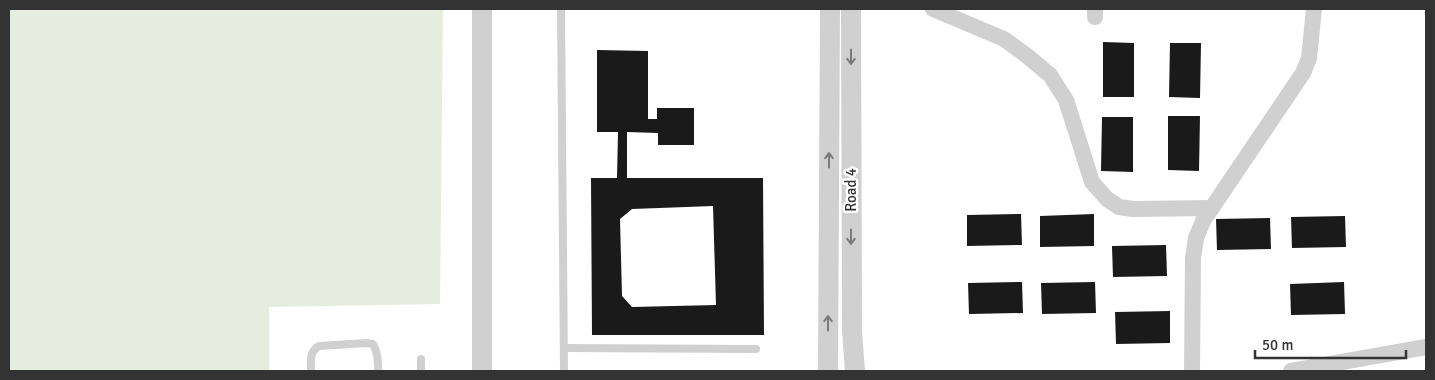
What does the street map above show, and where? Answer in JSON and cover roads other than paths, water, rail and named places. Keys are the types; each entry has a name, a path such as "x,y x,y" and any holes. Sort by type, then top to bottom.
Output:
{"street":[{"path":"482,9 482,371"},
{"name":"Road 4","path":"828,371 830,9"},
{"name":"Road 4","path":"851,9 852,330 855,371"},
{"path":"933,9 1004,39 1050,75 1066,100 1092,182 1107,199 1119,207 1133,210 1212,208"},
{"path":"1192,371 1193,258 1196,238 1203,221 1303,73 1309,58 1314,9"},
{"path":"1291,371 1308,370 1426,347"}],"lane":[{"path":"562,9 564,371"},
{"path":"311,371 311,356 314,349 319,346 366,343 373,344 376,350 378,371"},
{"path":"564,348 756,349"},
{"path":"420,359 421,371"}]}
